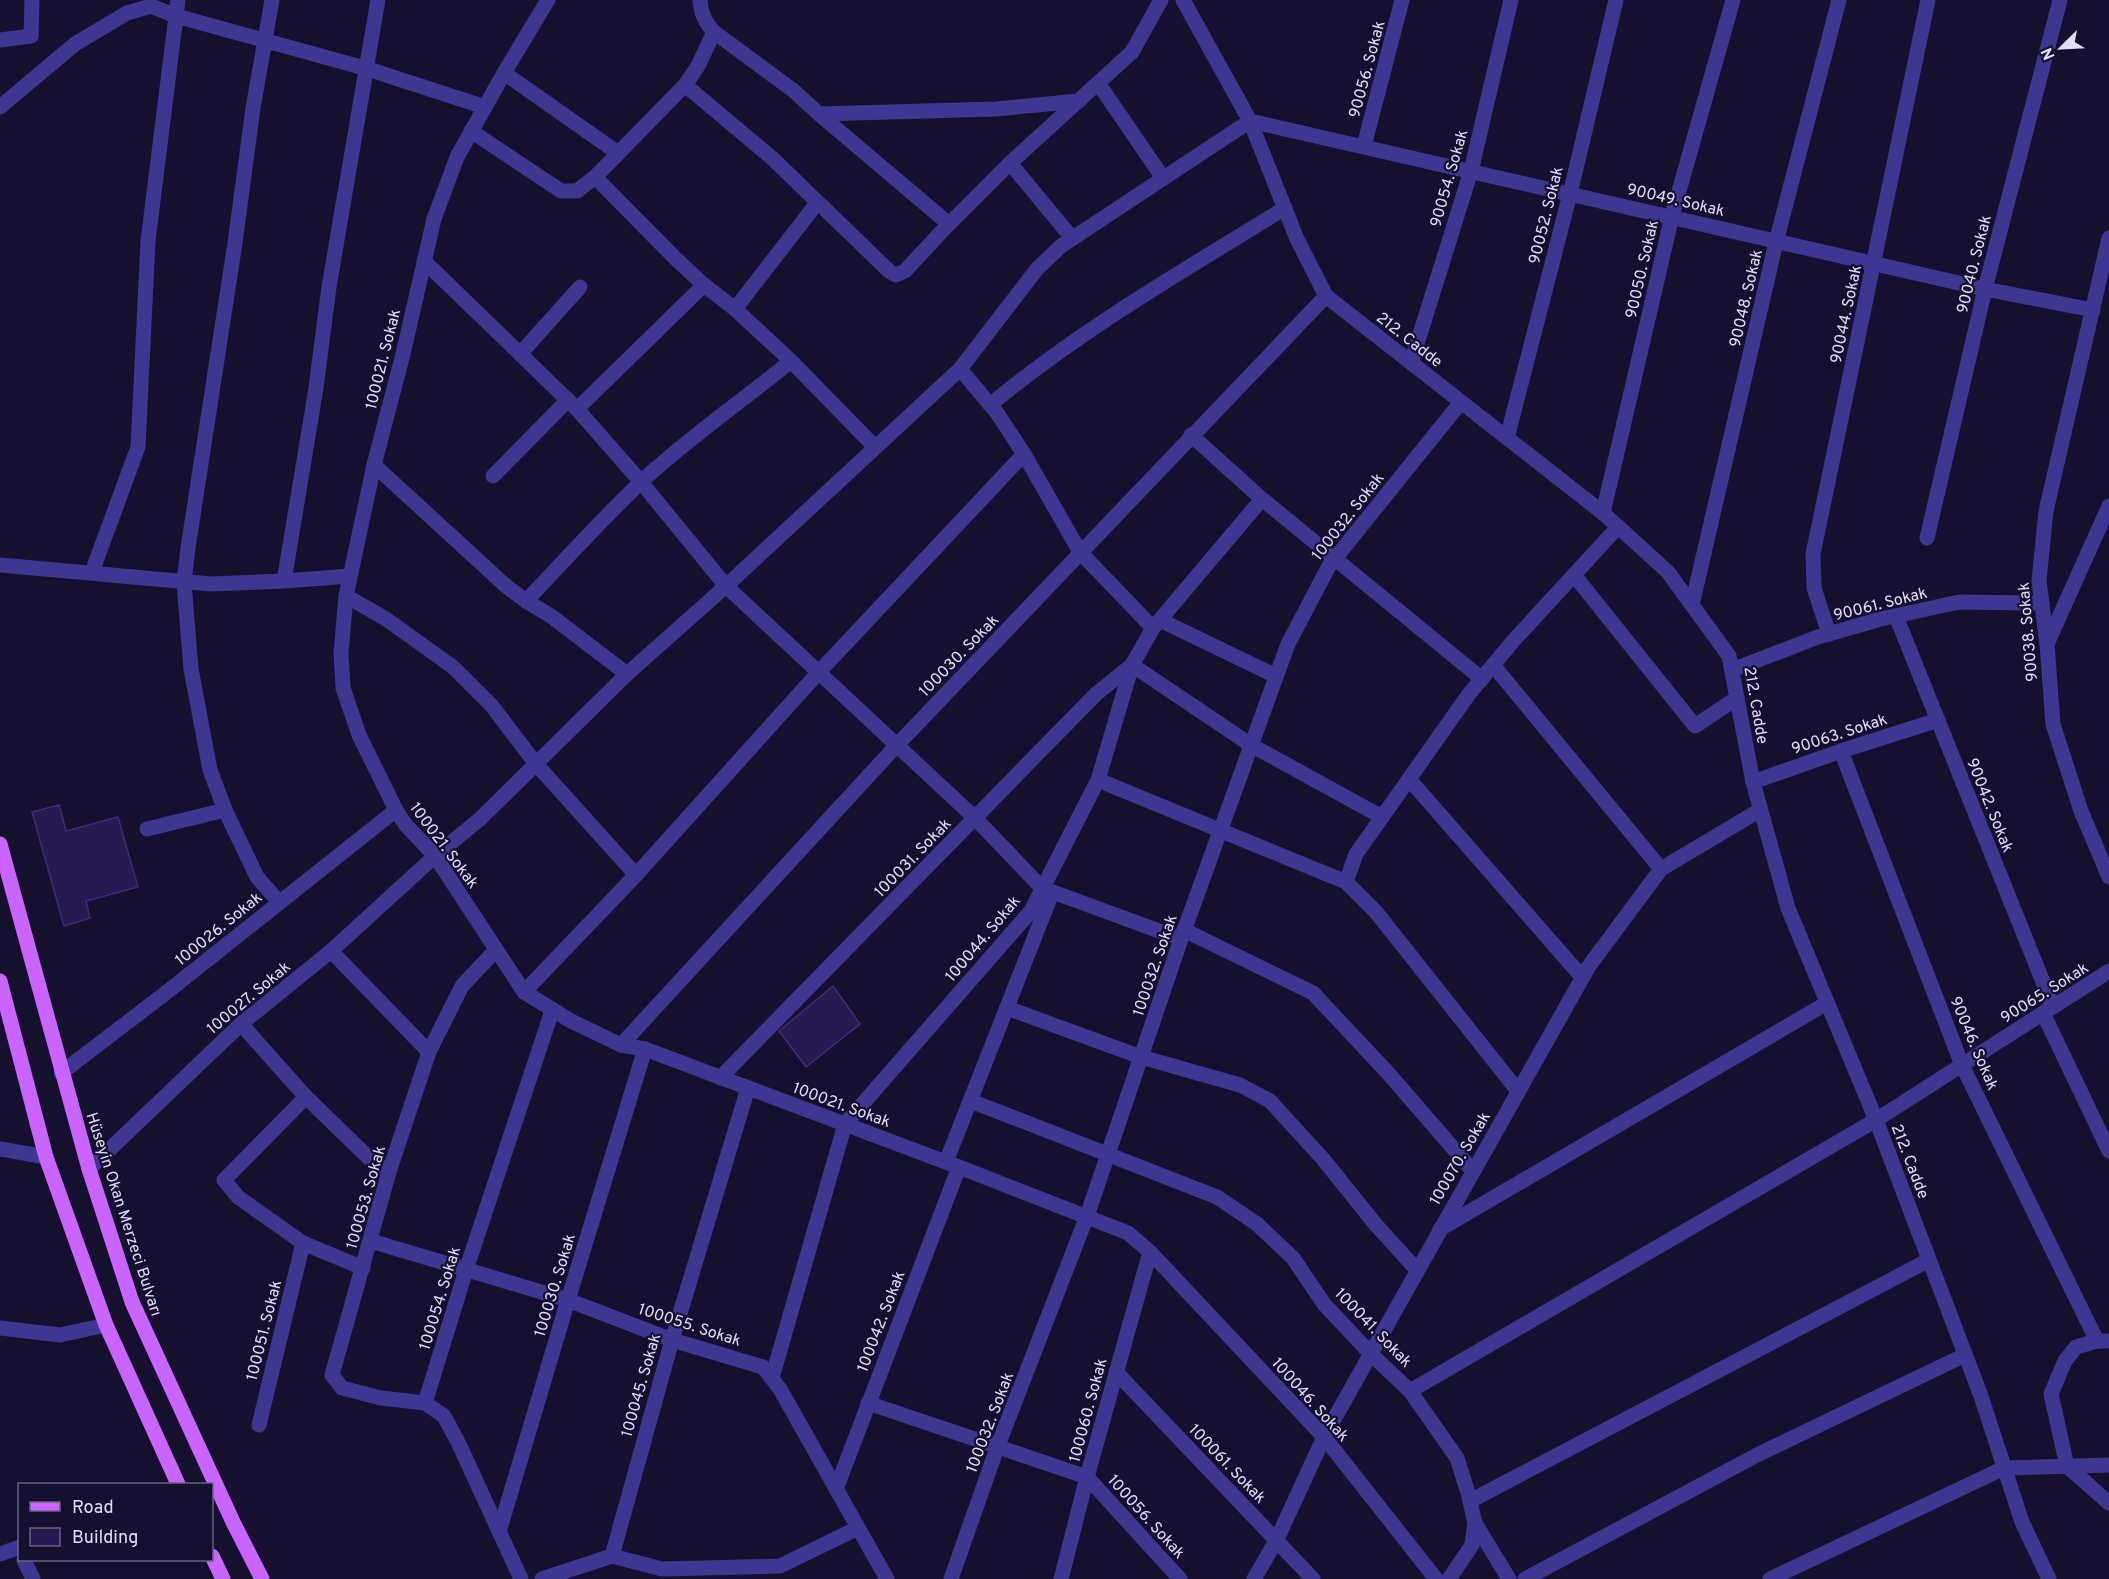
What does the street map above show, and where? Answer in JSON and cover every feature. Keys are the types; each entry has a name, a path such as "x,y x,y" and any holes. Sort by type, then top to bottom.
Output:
{"main road":[{"name":"Hüseyin Okan Merzeci Bulvarı","path":"0,844 88,1169 132,1302 233,1522 262,1579"},
{"path":"0,981 46,1157 106,1325 173,1483"},
{"path":"213,1558 222,1579"}],"street":[{"path":"0,40 31,36 32,0"},
{"path":"92,572 138,447 148,241 178,0"},
{"path":"272,0 184,584 191,669 210,770 225,810 257,877 279,902"},
{"path":"284,581 316,388 329,287 378,0"},
{"name":"100021. Sokak","path":"548,0 471,131 457,158 434,219 404,354 374,465 346,596 340,654 343,688 359,735 405,824 435,856 524,992 552,1011 621,1045 645,1049 1087,1216 1128,1233 1150,1252"},
{"path":"700,0 701,12 714,33 794,92 949,224"},
{"path":"685,86 772,158 817,203 896,275 905,272 1010,163 1132,52 1161,0"},
{"name":"212. Cadde","path":"1183,0 1251,121 1297,239 1326,296 1603,513 1668,572 1730,656 1752,782 1788,908 1876,1120 1965,1354 2022,1522 2049,1579"},
{"name":"90056. Sokak","path":"1364,147 1402,0"},
{"name":"90054. Sokak","path":"1411,363 1471,171 1511,0"},
{"name":"90052. Sokak","path":"1507,438 1570,194 1616,0"},
{"name":"90050. Sokak","path":"1603,513 1672,216 1733,0"},
{"name":"90048. Sokak","path":"1692,605 1776,242 1839,0"},
{"name":"90044. Sokak","path":"1830,634 1814,588 1813,554 1928,0"},
{"name":"90040. Sokak","path":"1927,538 1985,289 2060,0"},
{"path":"0,107 75,44 127,13 151,6 176,16 368,69 485,107"},
{"path":"471,131 561,191 577,191 595,177 685,86 698,66 714,33"},
{"path":"504,73 618,153"},
{"path":"1098,83 1163,178"},
{"path":"819,114 996,109 1079,101"},
{"name":"90049. Sokak","path":"1251,121 1985,289 2093,310"},
{"name":"100027. Sokak","path":"88,1169 241,1024 331,951 435,856 480,819 627,674 726,586 960,369 1037,269 1060,246 1251,121"},
{"path":"1010,163 1072,238"},
{"path":"595,177 704,285 735,309 791,361 875,447"},
{"path":"735,309 817,203"},
{"path":"990,405 1027,375 1110,317 1285,208"},
{"name":"90038. Sokak","path":"2109,238 2046,511 2039,581 2047,644 2053,724 2082,811 2109,877"},
{"path":"424,261 573,404 641,482 726,586 975,818 1047,891 1183,935 1313,993 1388,1073 1473,1171"},
{"path":"493,476 704,285"},
{"path":"520,354 580,287"},
{"name":"100030. Sokak","path":"621,1045 896,746 1326,296"},
{"path":"526,601 641,482 724,412 791,361"},
{"path":"960,369 990,405 1024,454 1080,552 1156,624 1276,676"},
{"name":"100032. Sokak","path":"951,1579 997,1448 1087,1216 1183,935 1288,644 1329,566 1461,402"},
{"path":"1191,435 1262,499 1482,679"},
{"path":"524,992 636,875 818,673 1024,454"},
{"path":"374,465 506,586 551,616 627,674"},
{"name":"100044. Sokak","path":"772,1378 845,1124 1047,891 1098,780 1132,665 1156,624 1262,499"},
{"path":"2047,644 2109,506"},
{"path":"1346,882 1356,854 1482,679 1618,527"},
{"path":"0,565 92,572 184,584 284,581 350,576"},
{"path":"1574,575 1695,726 1737,698"},
{"path":"346,596 386,618 453,667 492,706 536,764 636,875"},
{"name":"90061. Sokak","path":"1732,670 1830,634 1959,602 2042,603"},
{"name":"90042. Sokak","path":"1896,616 2048,1010 2109,1151"},
{"path":"1132,665 1251,745 1382,817"},
{"name":"100031. Sokak","path":"720,1078 1096,694 1132,665"},
{"path":"1493,665 1661,869"},
{"name":"90063. Sokak","path":"1752,782 1938,720"},
{"name":"90046. Sokak","path":"1841,751 1962,1065 2103,1341"},
{"path":"1409,778 1582,977"},
{"path":"1098,780 1346,882 1376,912 1518,1091"},
{"path":"147,829 225,810"},
{"name":"100026. Sokak","path":"61,1072 167,992 396,810"},
{"name":"100070. Sokak","path":"1254,1579 1276,1539 1324,1437 1582,977 1661,869 1760,810"},
{"name":"100042. Sokak","path":"836,1489 953,1164 970,1101 1047,891"},
{"name":"100053. Sokak","path":"426,1402 381,1398 342,1388 332,1375 389,1172 429,1052 462,986 496,950"},
{"path":"331,951 429,1052"},
{"name":"90065. Sokak","path":"1410,1390 1876,1120 2109,971"},
{"path":"1440,1228 1827,1003"},
{"path":"1006,1008 1141,1057 1240,1085 1269,1101 1323,1159 1376,1225 1417,1270"},
{"name":"100054. Sokak","path":"426,1402 466,1270 552,1011"},
{"path":"241,1024 306,1096 373,1162 389,1172"},
{"name":"100030. Sokak","path":"500,1532 645,1049"},
{"name":"100045. Sokak","path":"612,1556 672,1340 748,1088"},
{"path":"306,1096 224,1180 238,1197 303,1243 363,1268"},
{"name":"100041. Sokak","path":"970,1101 1217,1197 1257,1224 1293,1258 1324,1304 1410,1390 1457,1458 1475,1523 1509,1579"},
{"path":"0,1149 46,1157"},
{"name":"100055. Sokak","path":"371,1241 568,1300 672,1340 763,1367 780,1389 887,1579"},
{"name":"100051. Sokak","path":"259,1425 303,1243"},
{"name":"100060. Sokak","path":"1061,1579 1150,1252"},
{"name":"100046. Sokak","path":"1150,1252 1324,1437 1436,1579"},
{"path":"1470,1501 1929,1260"},
{"path":"0,1328 60,1335 106,1325"},
{"path":"2103,1341 2076,1347 2065,1361 2051,1394 2067,1466 2109,1503"},
{"path":"1525,1579 1757,1455 1965,1354"},
{"name":"100061. Sokak","path":"1116,1372 1313,1579"},
{"path":"426,1402 444,1416 521,1579"},
{"path":"868,1403 1087,1477"},
{"path":"1770,1579 2004,1468 2109,1465"},
{"name":"100056. Sokak","path":"1087,1477 1180,1579"},
{"path":"1449,1579 1472,1545 1475,1523"},
{"path":"542,1579 612,1556 662,1569 770,1573 858,1528"},
{"path":"0,1554 18,1551"},
{"path":"25,1561 33,1579"}],"building":[{"path":"59,805 66,831 118,817 138,887 86,901 90,918 64,926 32,812"},
{"path":"833,986 860,1024 806,1067 779,1031"}]}
